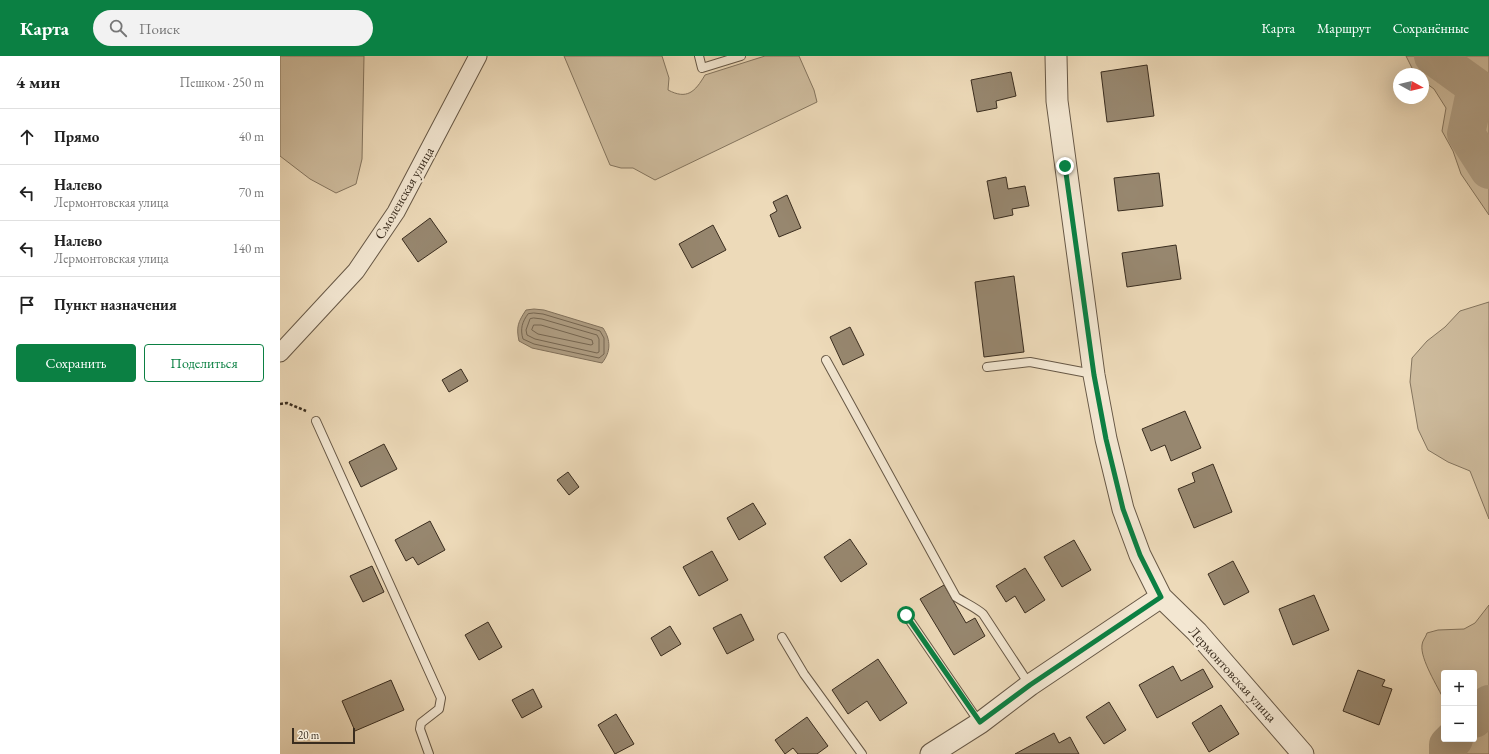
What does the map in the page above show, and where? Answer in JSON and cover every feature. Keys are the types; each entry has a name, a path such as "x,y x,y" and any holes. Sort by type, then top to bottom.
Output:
{"street":[{"name":"Смоленская улица","path":"280,353 356,271 396,212 478,56"},
{"name":"Лермонтовская улица","path":"1056,56 1057,101 1094,375 1106,439 1123,509 1140,555 1161,597 1197,632 1303,754"},
{"path":"931,754 1161,597"}],"lane":[{"path":"699,56 702,68 741,56"},
{"path":"826,360 956,597 983,614 1030,685"},
{"path":"987,367 1030,362 1094,375"},
{"path":"316,421 441,698 439,709 421,723 420,729 429,754"},
{"path":"906,615 980,722"},
{"path":"782,637 804,674 862,754"}],"path":[{"path":"280,404 287,403 307,412 316,421"}],"shaded area":[{"path":"280,56 364,56 362,159 356,184 336,193 310,179 280,156"},
{"path":"564,56 662,56 669,78 668,90 675,93 685,94 694,90 705,75 765,56 799,56 814,90 817,102 655,180 633,168 621,168 610,165"},
{"path":"1406,56 1489,56 1489,215 1461,174 1453,151 1442,131 1446,108 1434,89 1429,85 1429,68 1412,68"},
{"path":"1489,302 1489,519 1470,471 1448,462 1428,450 1418,429 1410,382 1412,358 1427,341 1445,327 1460,311"},
{"path":"1489,605 1489,754 1435,754 1441,737 1441,742 1477,742 1477,670 1441,670 1441,694 1424,658 1422,645 1427,633 1438,630 1464,629 1475,623"}],"water":[{"path":"526,310 544,310 603,328 609,341 605,359 602,363 532,348 519,341 519,321"}],"building":[{"path":"1147,65 1154,116 1107,122 1101,72"},
{"path":"1011,72 1016,96 996,101 997,108 977,112 971,80"},
{"path":"1159,173 1163,206 1118,211 1114,178"},
{"path":"1006,177 1008,189 1025,186 1029,206 1012,209 1013,215 994,219 987,181"},
{"path":"787,195 801,228 779,237 770,215 777,211 773,202"},
{"path":"430,218 447,242 418,262 402,239"},
{"path":"713,225 726,250 692,268 679,244"},
{"path":"1176,245 1181,279 1127,287 1122,253"},
{"path":"1014,276 1024,352 984,357 975,282"},
{"path":"850,327 864,355 843,365 830,337"},
{"path":"461,369 468,381 449,392 442,380"},
{"path":"1185,411 1201,448 1171,461 1165,445 1151,451 1142,429"},
{"path":"384,444 397,469 361,487 349,462"},
{"path":"1213,464 1232,512 1194,528 1178,489 1195,482 1192,473"},
{"path":"568,472 579,487 569,495 557,480"},
{"path":"753,503 766,524 739,540 727,518"},
{"path":"430,521 445,550 418,565 413,557 406,561 395,540"},
{"path":"850,539 867,564 841,582 824,557"},
{"path":"1074,540 1091,570 1062,587 1044,557"},
{"path":"712,551 728,580 699,596 683,567"},
{"path":"1233,561 1249,592 1224,605 1208,574"},
{"path":"372,566 384,592 363,602 350,576"},
{"path":"1025,568 1045,600 1025,613 1015,596 1006,602 996,586"},
{"path":"944,585 966,623 975,618 985,636 954,655 920,599"},
{"path":"1314,595 1329,630 1293,645 1279,609"},
{"path":"741,614 754,640 727,654 713,628"},
{"path":"488,622 502,647 479,660 465,635"},
{"path":"670,626 681,644 661,656 651,638"},
{"path":"878,659 907,703 880,721 867,701 848,714 832,690"},
{"path":"1173,666 1181,681 1203,669 1213,687 1157,718 1139,685"},
{"path":"1358,670 1385,680 1382,686 1392,689 1379,725 1343,711"},
{"path":"391,680 404,710 355,731 342,701"},
{"path":"533,689 542,707 522,718 512,700"},
{"path":"1109,702 1126,730 1104,744 1086,717"},
{"path":"1221,705 1239,734 1209,752 1192,723"},
{"path":"616,714 634,744 615,754 598,725"},
{"path":"807,717 828,746 817,754 798,754 793,748 785,754 775,740"},
{"path":"1054,733 1059,743 1070,737 1079,754 1015,754"}],"waterway":[{"path":"1433,56 1476,87 1466,134 1489,170"},
{"path":"1477,716 1489,704"},
{"path":"1448,754 1448,745 1451,742"}],"route":[{"path":"906,615 980,722 1030,685 1161,597 1140,555 1123,509 1106,439 1094,375 1065,166"}]}
